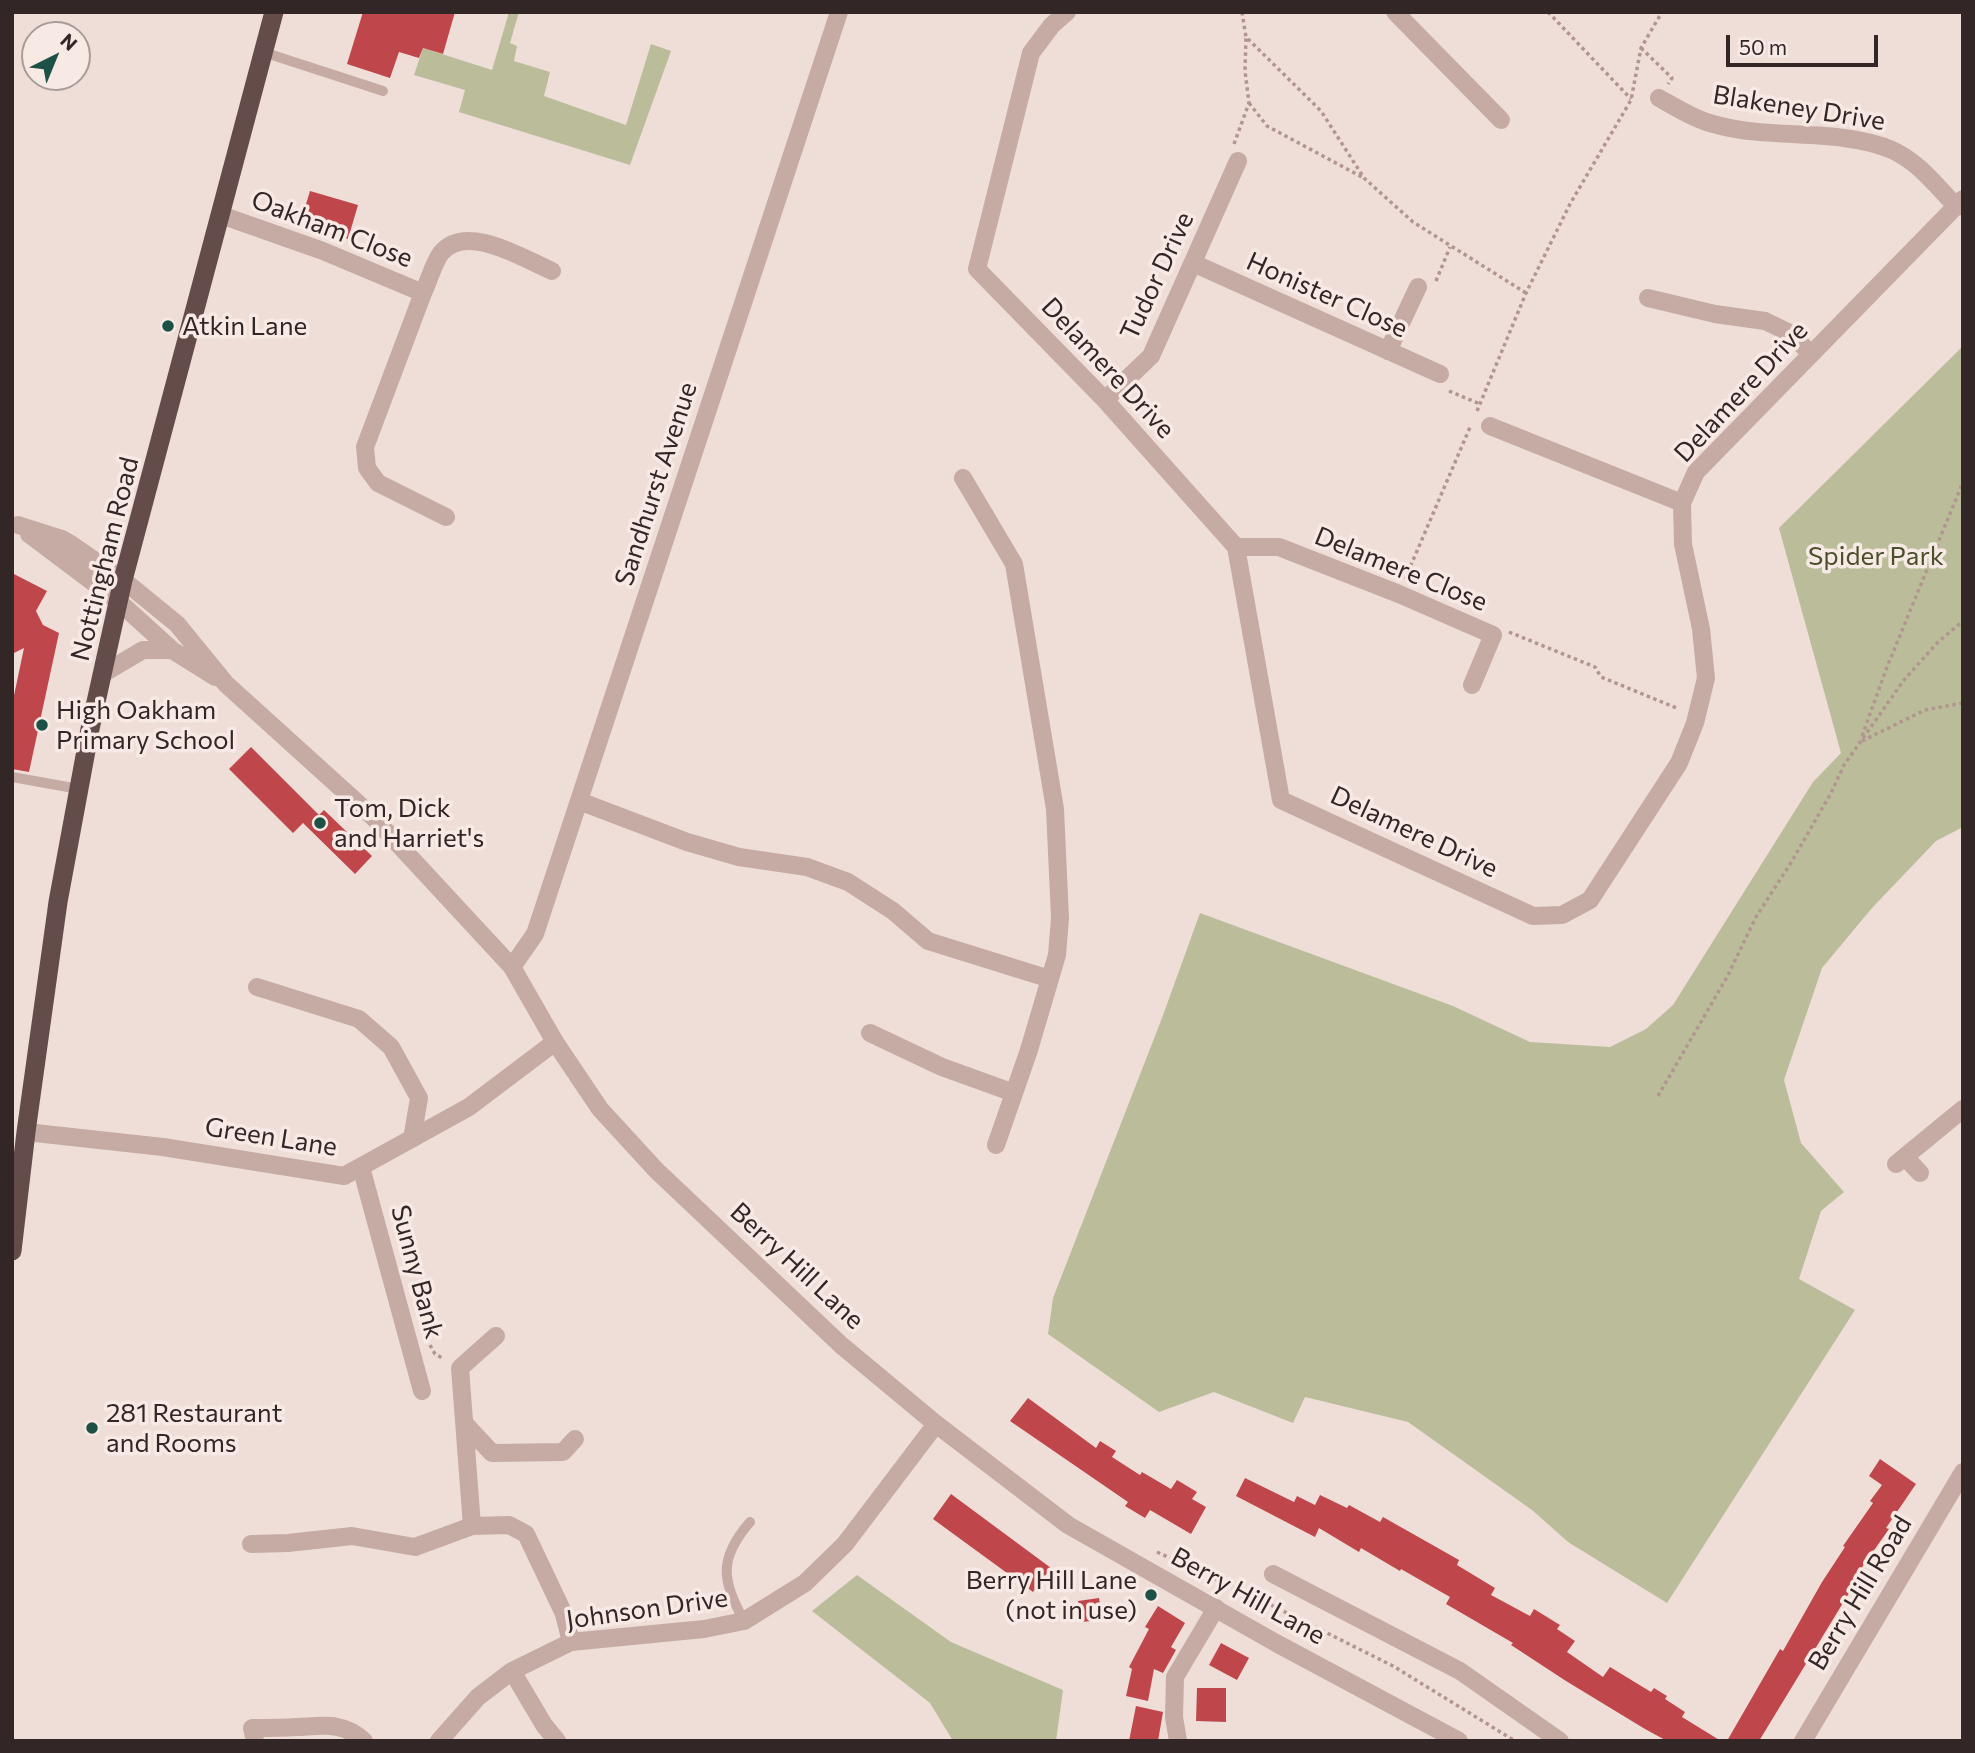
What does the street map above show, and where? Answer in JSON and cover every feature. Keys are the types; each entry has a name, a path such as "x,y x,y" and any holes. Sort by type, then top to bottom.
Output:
{"highway":[{"name":"Nottingham Road","path":"12,1251 58,902 118,601 274,12"}],"street":[{"name":"Sandhurst Avenue","path":"512,967 535,934 839,12"},
{"name":"Delamere Drive","path":"1067,12 1052,25 1031,53 977,269 1104,400 1236,547 1281,800 1533,916 1562,915 1590,900 1679,763 1697,716 1706,678 1701,629 1683,544 1682,503 1696,472 1960,203"},
{"path":"1395,12 1501,120"},
{"name":"Blakeney Drive","path":"1658,98 1690,115 1717,125 1868,142 1893,151 1914,163 1960,203"},
{"name":"Tudor Drive","path":"1104,400 1150,356 1238,161"},
{"name":"Oakham Close","path":"221,215 323,251 423,293"},
{"name":"Oakham Close","path":"446,517 378,483 367,468 365,447 423,293 442,253 458,242 480,240 552,271"},
{"name":"Honister Close","path":"1193,263 1440,374"},
{"path":"1388,351 1418,286"},
{"path":"1648,298 1715,314 1765,321 1790,333 1811,354"},
{"path":"1490,426 1682,503"},
{"path":"963,478 1014,564 1055,810 1060,918 1057,955 996,1144"},
{"path":"15,524 62,539 123,580"},
{"path":"15,524 118,601"},
{"name":"Delamere Close","path":"1236,547 1279,547 1399,594 1493,635 1472,685"},
{"name":"Berry Hill Lane","path":"123,580 184,631 226,684 373,817 512,967 555,1042 600,1109 656,1170 841,1345 936,1424 1068,1525 1276,1643 1459,1741"},
{"name":"Berry Hill Lane","path":"118,601 172,650 226,684"},
{"path":"104,673 143,650 172,650"},
{"path":"579,801 688,842 739,856 807,867 848,882 893,911 928,942 1050,979"},
{"path":"257,987 359,1019 391,1047 419,1098 412,1139"},
{"path":"870,1033 942,1067 1014,1093"},
{"name":"Green Lane","path":"26,1132 163,1147 344,1176 469,1107 555,1042"},
{"path":"1920,1173 1900,1160 1963,1109"},
{"name":"Sunny Bank","path":"362,1167 422,1391"},
{"path":"472,1526 460,1368 496,1336"},
{"path":"465,1424 492,1453 563,1452 575,1439"},
{"name":"Johnson Drive","path":"439,1741 478,1697 512,1671 570,1642 704,1629 744,1621 805,1583 845,1544 936,1424"},
{"name":"Berry Hill Road","path":"1803,1741 1963,1472"},
{"path":"251,1544 352,1536 415,1547 472,1526 509,1525 526,1534 564,1614 570,1642"},
{"path":"1273,1574 1460,1671 1560,1741"},
{"path":"1178,1741 1174,1717 1175,1678 1216,1608"},
{"path":"512,1671 544,1725 557,1741"},
{"path":"256,1741 253,1728 326,1724 357,1734 364,1741"}],"lane":[{"path":"263,52 383,91"},
{"path":"12,777 79,789"},
{"path":"744,1621 727,1584 726,1567 735,1540 750,1522"}],"path":[{"path":"1238,161 1234,143 1249,103 1242,12"},
{"path":"1548,12 1632,100"},
{"path":"1399,594 1526,293 1570,204 1632,100 1641,48 1662,12"},
{"path":"1246,37 1321,111 1364,178"},
{"path":"1641,48 1672,78 1658,98"},
{"path":"1249,103 1267,126 1364,178 1413,222 1526,293"},
{"path":"1418,286 1431,293 1450,247"},
{"path":"1440,374 1436,385 1480,404"},
{"path":"1860,742 1887,667 1963,482"},
{"path":"1658,1096 1727,977 1756,917 1831,793 1844,765 1904,680 1938,642 1963,621"},
{"path":"1493,635 1497,626 1595,667 1601,677 1697,716"},
{"path":"1860,742 1925,710 1963,703"},
{"path":"1151,1552 1162,1553 1393,1667 1515,1741"}],"green space":[{"path":"509,12 519,12 510,43 517,46 514,61 550,72 544,96 626,125 651,44 671,51 630,165 459,112 465,90 414,75 423,48 492,70"},
{"name":"Spider Park","path":"1963,346 1963,827 1936,841 1872,908 1822,968 1784,1080 1801,1143 1844,1192 1821,1211 1799,1279 1855,1310 1667,1603 1568,1542 1532,1510 1408,1422 1305,1397 1293,1423 1214,1392 1159,1412 1048,1334 1053,1298 1200,913 1453,1006 1530,1042 1610,1047 1646,1029 1673,1005 1813,782 1841,753 1779,528"},
{"path":"857,1575 951,1642 1063,1690 1056,1741 953,1741 930,1703 812,1611"}],"building":[{"path":"363,12 455,12 443,54 423,48 419,58 399,52 390,78 347,64"},
{"path":"310,191 358,205 348,239 300,224"},
{"path":"12,573 47,591 36,611 43,625 59,633 29,772 12,769 12,705 24,648 12,654"},
{"path":"251,747 319,815 324,810 372,856 355,874 303,823 293,833 229,769"},
{"path":"1028,1398 1096,1448 1100,1441 1116,1451 1112,1457 1140,1475 1142,1472 1171,1489 1177,1480 1197,1492 1192,1499 1206,1507 1191,1534 1150,1510 1145,1518 1125,1506 1128,1502 1010,1421"},
{"path":"1880,1459 1916,1484 1858,1573 1860,1575 1759,1741 1727,1741 1780,1649 1783,1651 1845,1547 1843,1546 1873,1503 1870,1501 1882,1485 1869,1476"},
{"path":"1245,1478 1294,1502 1297,1496 1315,1505 1320,1495 1347,1508 1349,1505 1380,1522 1383,1517 1459,1560 1457,1565 1495,1588 1491,1595 1530,1616 1534,1609 1560,1625 1557,1629 1575,1641 1567,1652 1603,1677 1610,1667 1651,1692 1654,1688 1685,1712 1682,1717 1721,1741 1667,1741 1645,1729 1566,1681 1511,1645 1513,1643 1446,1604 1450,1597 1401,1569 1400,1571 1361,1548 1359,1552 1319,1528 1315,1537 1236,1496"},
{"path":"951,1494 1051,1568 1033,1592 933,1519"},
{"path":"1099,1598 1102,1620 1081,1622 1078,1601"},
{"path":"1158,1606 1185,1623 1171,1647 1176,1650 1163,1673 1154,1669 1148,1701 1126,1696 1132,1669 1129,1667 1149,1629 1145,1627"},
{"path":"1221,1643 1249,1658 1237,1680 1209,1665"},
{"path":"1197,1688 1226,1688 1226,1722 1196,1721"},
{"path":"1136,1706 1163,1712 1158,1741 1129,1741"}],"place":[{"name":"Atkin Lane","path":"168,326"},
{"name":"High Oakham Primary School","path":"42,725"},
{"name":"Tom, Dick and Harriet's","path":"320,823"},
{"name":"281 Restaurant and Rooms","path":"92,1428"},
{"name":"Berry Hill Lane (not in use)","path":"1151,1595"}]}
